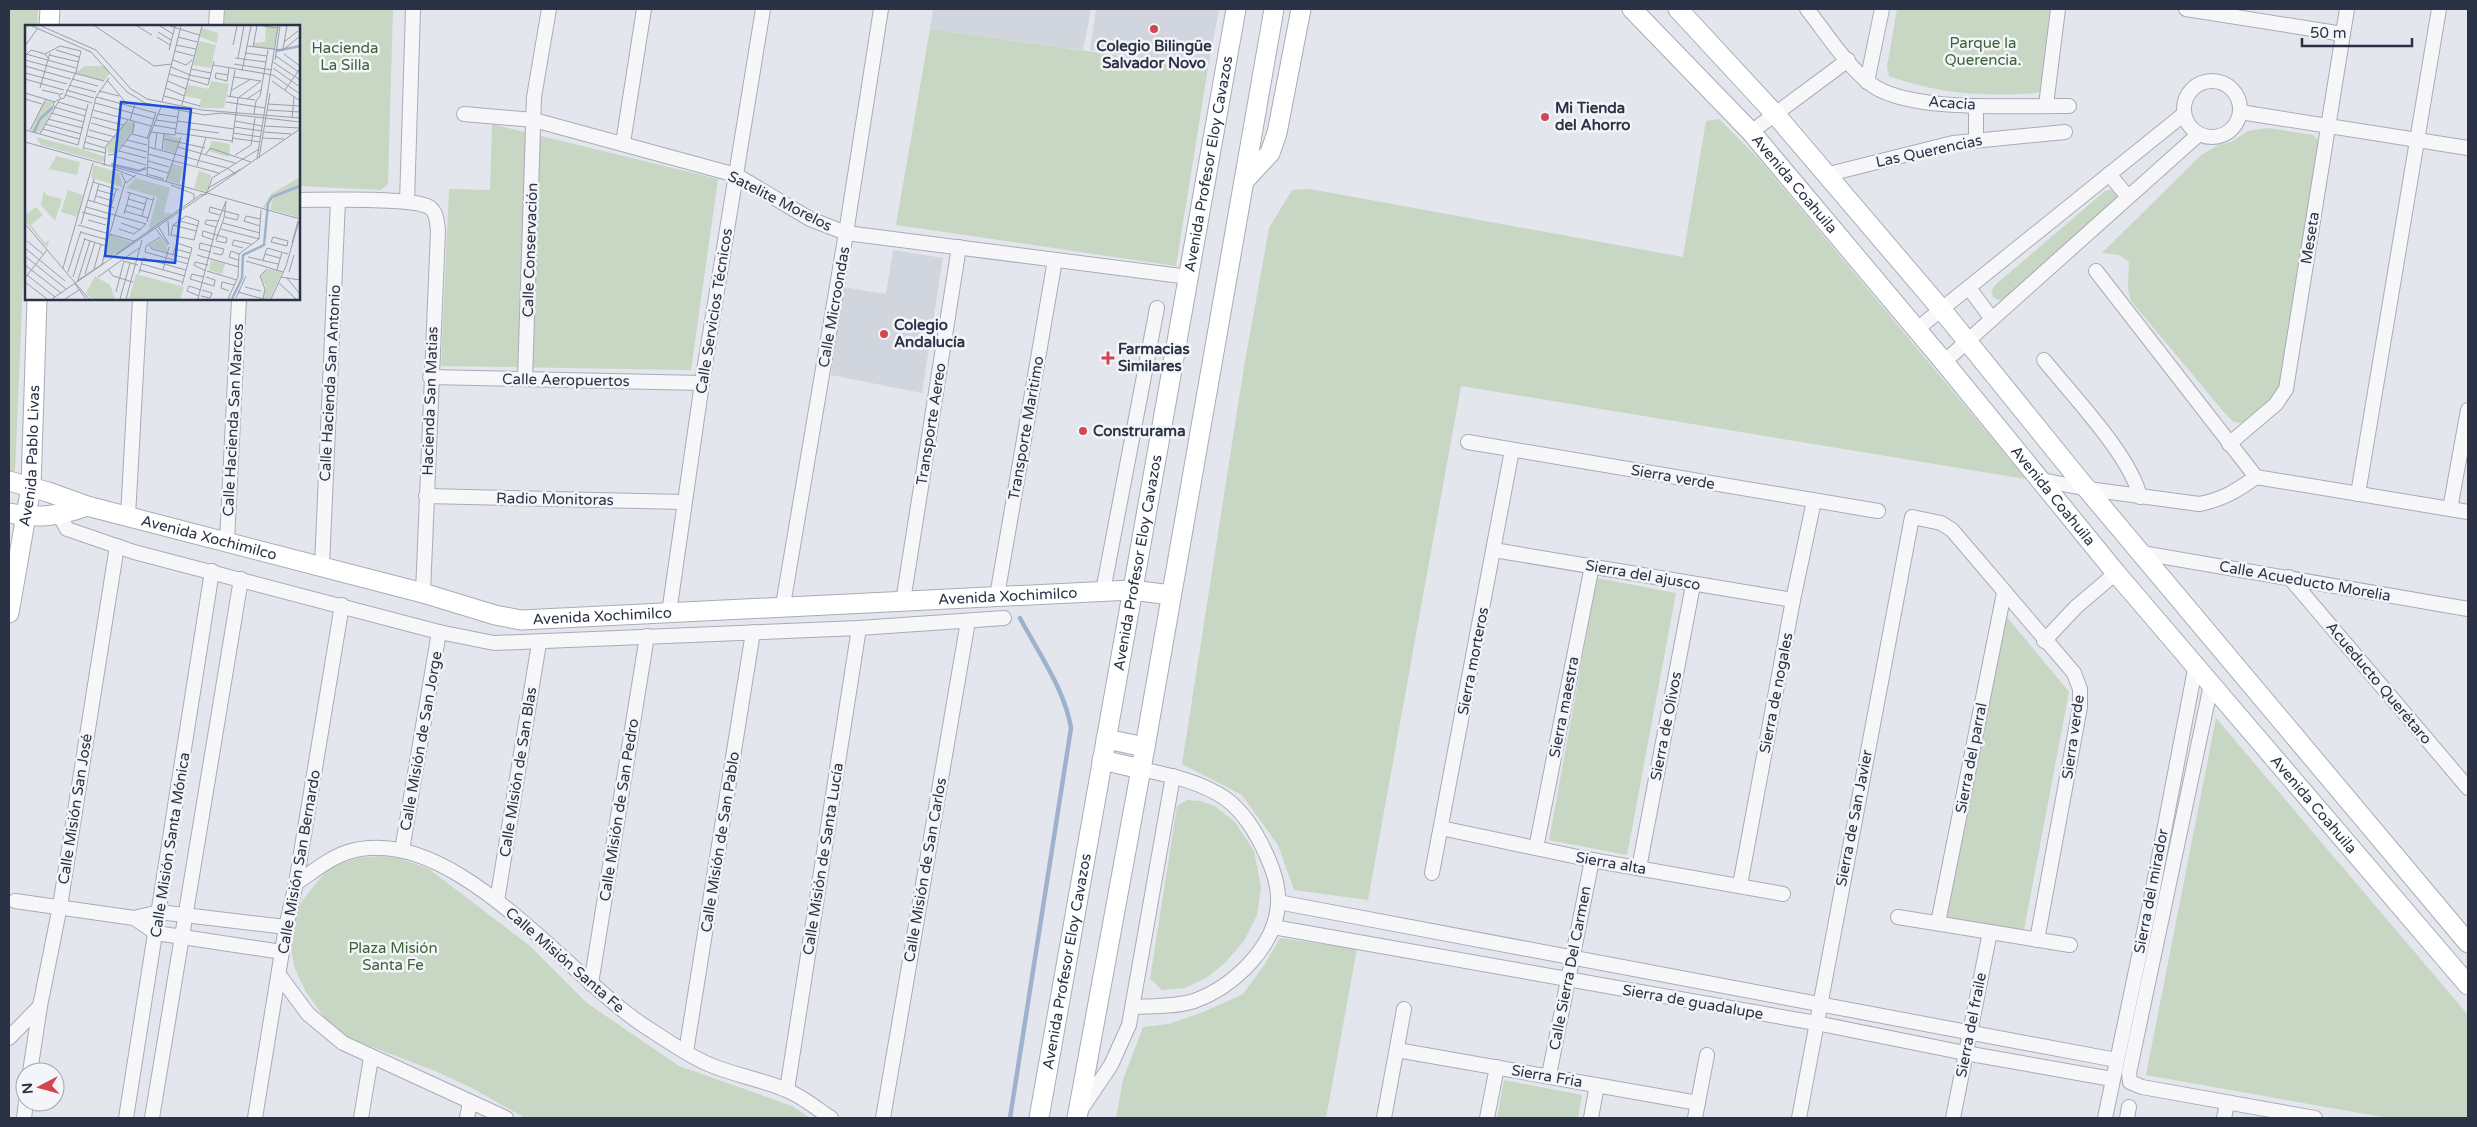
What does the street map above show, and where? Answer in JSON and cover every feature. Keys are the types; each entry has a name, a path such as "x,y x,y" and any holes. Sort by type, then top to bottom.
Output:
{"street":[{"path":"49,25 50,9"},
{"path":"216,25 217,9"},
{"path":"300,200 407,202 413,9"},
{"name":"Calle Conservación","path":"525,379 534,97 549,9"},
{"path":"623,143 644,9"},
{"name":"Calle Servicios Técnicos","path":"669,613 702,383 763,9"},
{"name":"Calle Microondas","path":"783,605 846,233 881,9"},
{"name":"Avenida Profesor Eloy Cavazos","path":"1039,1118 1236,9"},
{"path":"1077,1117 1145,748 1274,9"},
{"path":"1244,181 1270,154 1277,133 1301,9"},
{"name":"Avenida Coahuila","path":"1632,9 1751,132 2042,480 2116,573 2196,664 2211,685 2468,986"},
{"name":"Avenida Coahuila","path":"1678,9 1775,114 1825,175 1942,310 2088,489 2468,943"},
{"name":"Acacia","path":"1807,9 1867,82 1886,92 1942,105 2069,106"},
{"path":"1867,82 1882,9"},
{"path":"2046,105 2058,9"},
{"path":"2186,9 2249,14 2343,34"},
{"name":"Meseta","path":"2229,444 2276,404 2286,389 2347,9"},
{"path":"2358,494 2439,9"},
{"path":"1751,132 1848,60"},
{"path":"2214,80 2226,84 2235,92 2240,104 2240,112 2234,128 2223,135 2211,138 2199,134 2189,126 2184,114 2185,101 2191,90 2201,82 2214,80"},
{"path":"1976,106 1976,140"},
{"path":"2240,112 2468,148"},
{"name":"Satelite Morelos","path":"464,114 534,120 623,143 736,176 810,219 846,233 1189,277"},
{"path":"1917,330 2184,114"},
{"name":"Las Querencias","path":"1825,175 1930,149 1976,140 2064,132"},
{"path":"1944,362 2199,134"},
{"path":"2109,174 2128,197"},
{"name":"Calle Hacienda San Antonio","path":"322,566 338,200"},
{"name":"Hacienda San Matias","path":"407,202 424,205 433,210 438,231 430,377 422,593"},
{"name":"Transporte Aereo","path":"902,601 959,247"},
{"name":"Transporte Maritimo","path":"996,596 1055,260"},
{"path":"2096,271 2256,477 2468,512"},
{"path":"1969,288 1992,319"},
{"name":"Avenida Pablo Livas","path":"9,613 18,515 31,487 37,300"},
{"path":"128,516 140,300"},
{"name":"Calle Hacienda San Marcos","path":"227,541 239,300"},
{"path":"1103,591 1157,308"},
{"path":"2044,360 2125,461 2137,482 2140,497"},
{"name":"Calle Aeropuertos","path":"430,377 702,383"},
{"path":"2450,509 2468,410"},
{"name":"Sierra verde","path":"1468,442 1878,511"},
{"name":"Sierra morteros","path":"1432,873 1512,450"},
{"path":"2042,480 2140,497 2199,504 2213,502 2234,493 2256,477"},
{"path":"9,482 31,487 63,506 64,526 70,531 117,546 439,632 494,644 859,628 1004,618"},
{"name":"Radio Monitoras","path":"426,496 684,502"},
{"name":"Sierra de nogales","path":"1740,885 1793,600 1814,501"},
{"name":"Avenida Xochimilco","path":"18,515 63,506 87,506 322,566 495,615 521,620 783,605 1103,591 1132,590 1171,595"},
{"name":"Sierra verde","path":"1912,517 1941,522 1952,530 2044,641 2074,674 2080,688 2081,697 2038,940"},
{"name":"Sierra de San Javier","path":"1799,1118 1912,517"},
{"name":"Calle Misión San José","path":"32,1062 40,1006 60,906 117,546"},
{"name":"Sierra del ajusco","path":"1494,550 1693,585 1793,600"},
{"name":"Calle Acueducto Morelia","path":"2142,553 2468,609"},
{"name":"Sierra maestra","path":"1536,848 1592,566"},
{"name":"Calle Misión Santa Mónica","path":"126,1118 212,571"},
{"path":"2044,641 2076,607 2116,573"},
{"name":"Acueducto Querétaro","path":"2289,577 2468,788"},
{"name":"Calle Misión Santa Mónica","path":"152,1118 241,579"},
{"name":"Sierra de Olivos","path":"1639,868 1693,585"},
{"name":"Sierra del parral","path":"1938,923 2004,593"},
{"name":"Calle Misión San Bernardo","path":"255,1118 342,605"},
{"name":"Calle Misión de San Carlos","path":"883,1118 968,621"},
{"name":"Calle Misión de Santa Lucía","path":"787,1090 859,628"},
{"name":"Calle Misión de San Jorge","path":"402,850 439,632"},
{"name":"Calle Misión de San Pablo","path":"686,1052 753,632"},
{"name":"Calle Misión de San Pedro","path":"591,984 647,636"},
{"name":"Calle Misión de San Blas","path":"497,900 539,643"},
{"name":"Sierra del mirador","path":"2105,1118 2150,904 2196,664"},
{"name":"Sierra del mirador","path":"2211,685 2129,1073 2130,1082 2142,1087 2227,1104"},
{"path":"1106,739 1145,748"},
{"path":"1102,760 1172,776 1205,788 1226,799 1239,810 1253,828 1271,864 1277,884 1278,902 1273,927 1250,963 1214,992 1192,1001 1169,1006 1133,1007"},
{"path":"1077,1117 1111,1065 1126,1032 1133,1007 1172,776"},
{"name":"Sierra alta","path":"1441,828 1592,860 1783,894"},
{"name":"Calle Misión Santa Fe","path":"296,883 329,861 348,852 386,848 402,850 444,866 497,900 620,1009 686,1052 706,1063 739,1076 787,1090 831,1118"},
{"name":"Calle Sierra Del Carmen","path":"1549,1076 1592,860"},
{"path":"15,901 134,918 159,912 286,927"},
{"name":"Sierra de guadalupe","path":"1278,902 2116,1060"},
{"path":"1898,917 2070,946"},
{"path":"134,918 156,933 282,952"},
{"name":"Sierra de guadalupe","path":"1273,927 1816,1023 1966,1053 2112,1079"},
{"name":"Sierra del fraile","path":"1953,1118 1990,932"},
{"path":"279,975 297,1000 324,1029 343,1043 371,1058 421,1077 506,1118"},
{"path":"9,1038 40,1006"},
{"path":"1384,1118 1404,1010"},
{"name":"Sierra Fria","path":"1397,1050 1698,1103"},
{"path":"1695,1118 1707,1055"},
{"path":"361,1118 371,1058"},
{"path":"1487,1118 1497,1067"},
{"path":"1591,1118 1597,1085"},
{"path":"467,1118 470,1102"},
{"path":"2224,1118 2227,1104 2315,1118"}],"shaded area":[{"path":"933,9 1091,9 1083,50 930,29"},
{"name":"Colegio Bilingüe Salvador Novo","path":"1096,9 1219,9 1208,68 1090,50"},
{"name":"Colegio Andalucía","path":"893,250 943,258 922,393 831,375 843,287 886,294"}],"green space":[{"path":"9,9 38,9 37,25 25,25 25,235 15,470 9,474"},
{"name":"Hacienda La Silla","path":"225,9 393,9 388,184 381,190 300,186 300,25 224,25"},
{"name":"Parque la Querencia.","path":"1897,9 2050,9 2040,91 2037,93 1999,95 1962,93 1925,87 1889,76 1887,67"},
{"path":"930,29 1208,68 1176,266 896,225"},
{"path":"1719,119 1759,159 2026,479 1461,386 1368,900 1294,890 1278,845 1242,795 1182,764 1244,367 1269,228 1292,190 1310,189 1683,257 1706,121"},
{"path":"492,124 718,179 691,370 441,366 449,189 490,190"},
{"path":"2268,128 2313,135 2319,141 2320,148 2280,388 2271,401 2241,423 2234,422 2228,417 2131,301 2128,289 2129,262 2119,255 2102,253 2200,156 2218,145 2231,142 2248,131"},
{"path":"2111,190 2118,195 2118,201 2005,299 1998,300 1993,297 1992,290 1995,285 2105,191"},
{"path":"1597,578 1676,593 1627,855 1549,840"},
{"path":"2006,616 2069,692 2024,930 1945,917"},
{"path":"2216,718 2468,1015 2468,1118 2388,1118 2146,1075"},
{"path":"1187,800 1200,801 1215,806 1235,822 1254,851 1261,888 1257,915 1244,941 1224,964 1206,978 1185,988 1162,990 1150,979 1177,806"},
{"name":"Plaza Misión Santa Fe","path":"379,856 399,858 429,869 530,946 587,1003 679,1066 792,1106 810,1118 525,1118 470,1087 435,1071 346,1037 329,1024 306,992 295,969 288,935 293,917 304,898 333,866 358,858"},
{"path":"1280,938 1357,949 1326,1118 1116,1118 1123,1080 1143,1027 1169,1024 1201,1013 1243,994 1265,964"},
{"path":"1504,1080 1582,1095 1578,1118 1497,1118"}],"waterway":[{"path":"1010,1118 1071,728 1057,685 1020,618"}],"place":[{"name":"Colegio Bilingüe Salvador Novo","path":"1154,29"},
{"name":"Mi Tienda del Ahorro","path":"1545,117"},
{"name":"Colegio Andalucía","path":"884,334"},
{"name":"Farmacias Similares","path":"1108,358"},
{"name":"Construrama","path":"1083,431"}]}
